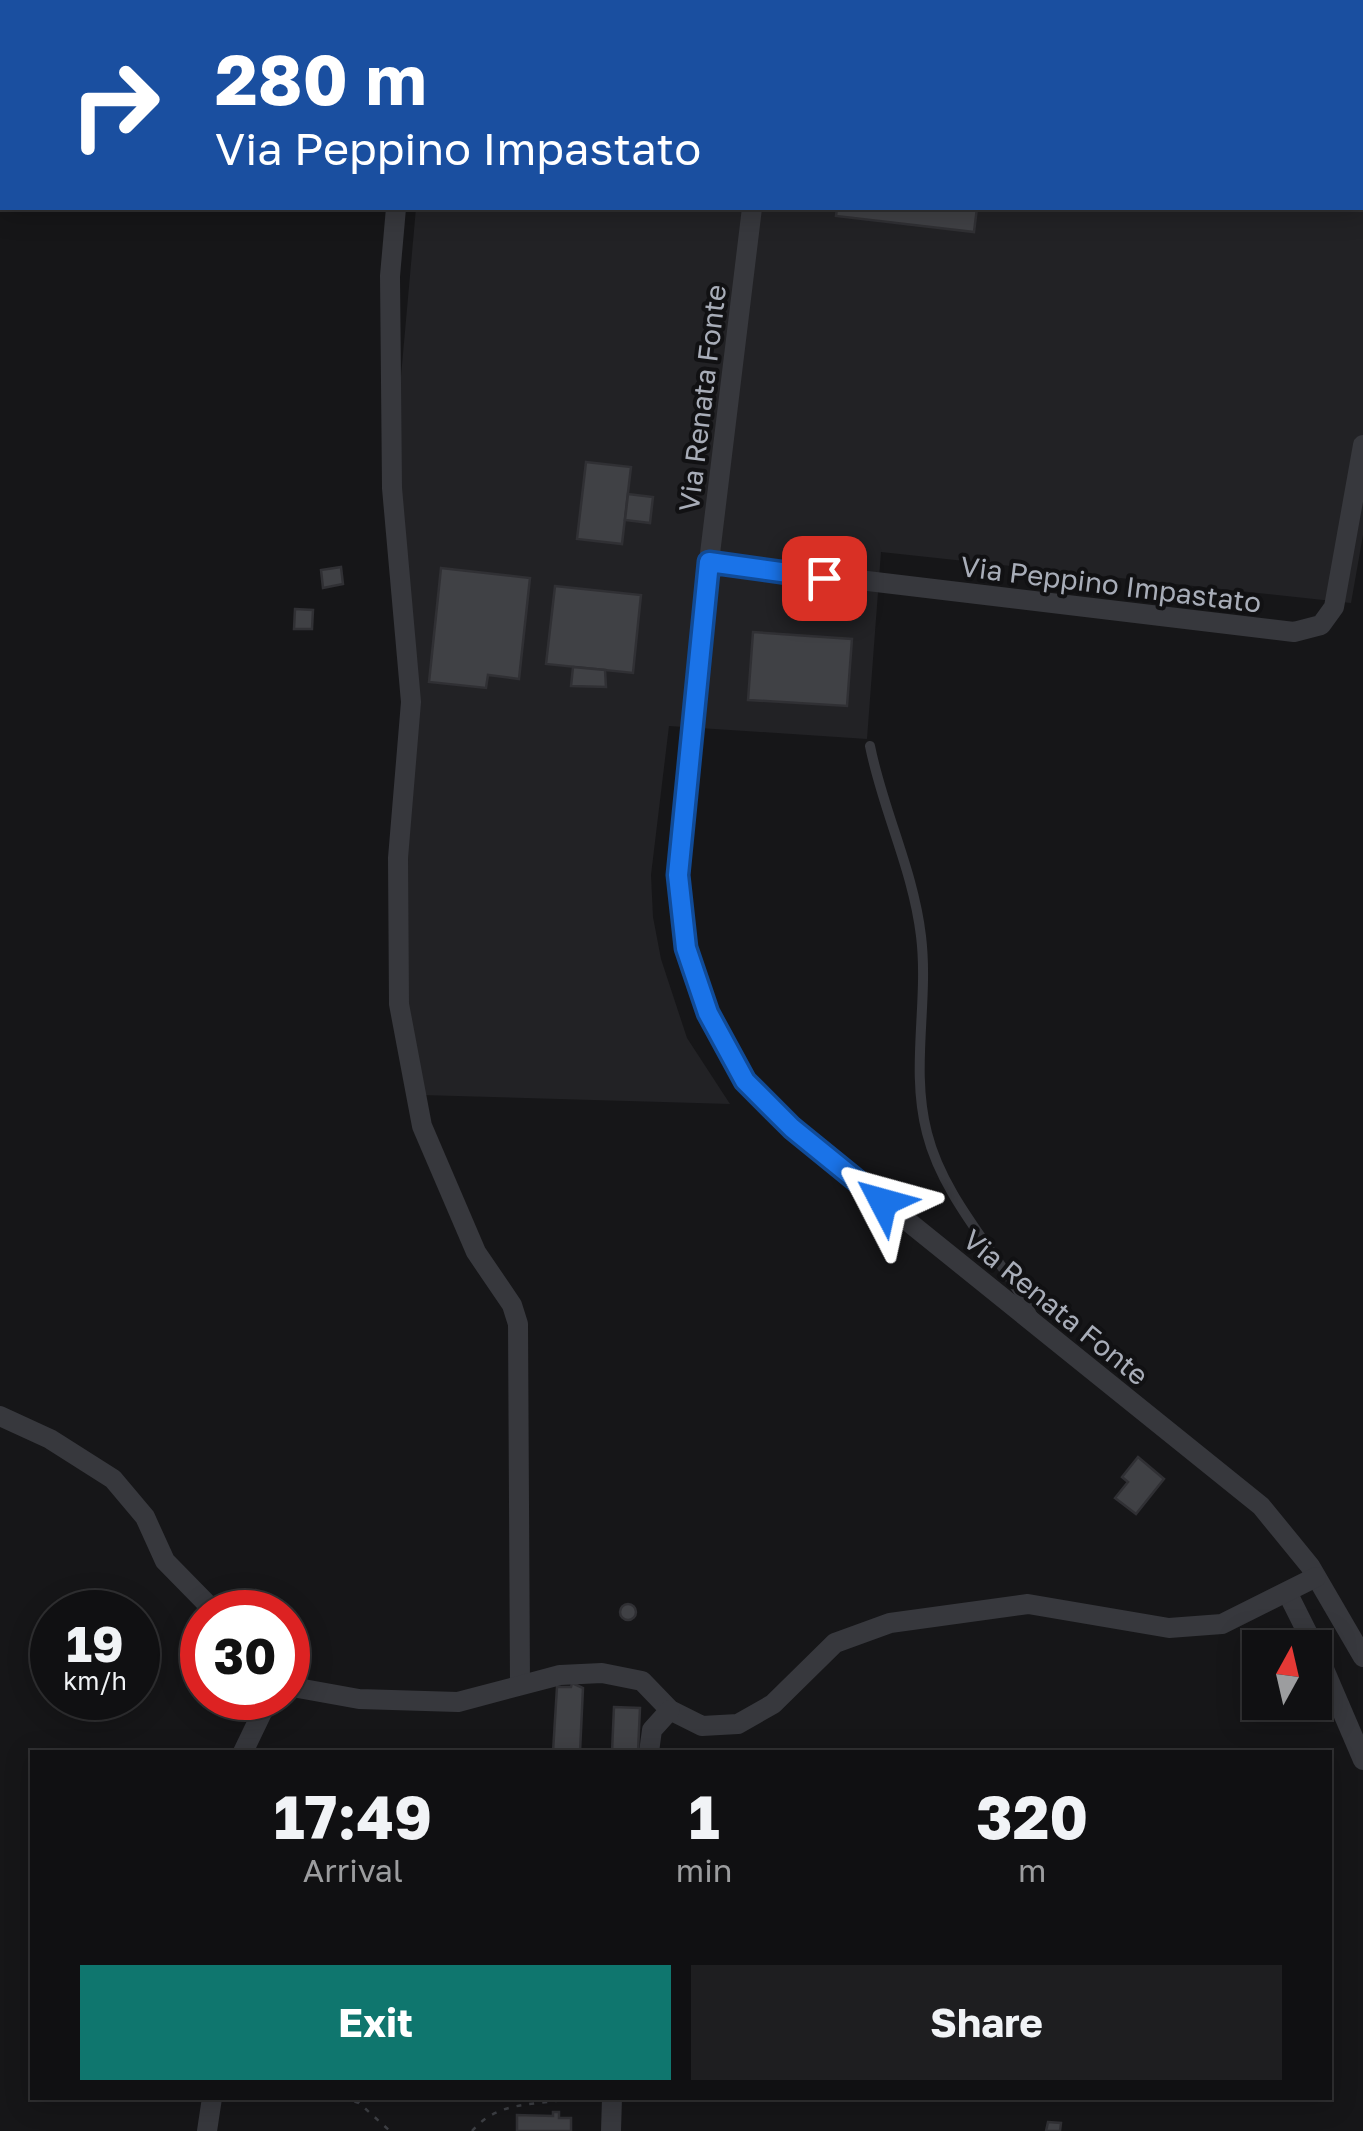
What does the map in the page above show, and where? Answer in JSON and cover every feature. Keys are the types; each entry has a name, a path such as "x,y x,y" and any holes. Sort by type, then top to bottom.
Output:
{"street":[{"path":"396,210 390,276 392,488 411,702 398,858 400,1004 422,1126 476,1252 512,1305 518,1324 520,1683"},
{"name":"Via Renata Fonte","path":"752,210 709,562 678,875 686,948 708,1013 745,1081 792,1128 1261,1506 1316,1577 1363,1658"},
{"name":"Via Peppino Impastato","path":"709,562 1294,632 1321,626 1334,607 1363,446"},
{"path":"0,1416 50,1439 113,1479 144,1516 165,1560 194,1590"},
{"path":"310,1690 414,1703 458,1702 560,1675 628,1678 642,1680 670,1710 702,1726 738,1724 773,1704 836,1644 890,1623 1028,1604 1169,1628 1195,1627 1222,1624 1316,1577"},
{"path":"1288,1594 1306,1630"},
{"path":"1332,1688 1363,1760"},
{"path":"648,1750 652,1730 670,1710"},
{"path":"244,1750 258,1720"},
{"path":"208,2131 212,2100"},
{"path":"611,2131 612,2100"}],"lane":[{"path":"870,746 878,786 916,896 922,958 918,1082 927,1136 950,1189 1041,1330"}],"path":[{"path":"349,2100 359,2103 390,2131"},
{"path":"472,2131 484,2118 508,2105 553,2100"}],"shaded area":[{"path":"416,210 1363,210 1363,535 1351,603 881,552 867,739 669,726 651,875 653,917 661,959 687,1038 730,1104 421,1095 407,1023 397,421"}],"building":[{"path":"837,210 977,210 974,232 836,216"},
{"path":"586,462 631,467 622,544 577,539"},
{"path":"628,494 653,497 650,523 625,520"},
{"path":"341,567 343,584 323,588 321,570"},
{"path":"441,568 530,578 519,679 488,675 486,688 429,682"},
{"path":"555,586 641,595 633,673 546,664"},
{"path":"295,609 313,610 312,629 294,629"},
{"path":"753,632 852,639 847,706 748,700"},
{"path":"573,667 605,670 606,687 571,686"},
{"path":"1138,1457 1164,1479 1136,1514 1115,1498 1128,1482 1122,1477"},
{"path":"628,1604 636,1612 628,1620 620,1612"},
{"path":"572,1683 583,1688 580,1750 553,1750 557,1687 571,1687"},
{"path":"614,1707 640,1708 638,1750 612,1750"},
{"path":"553,2112 559,2112 559,2118 571,2118 571,2131 517,2131 517,2115 553,2116"},
{"path":"1048,2122 1061,2123 1060,2131 1046,2131"}],"route":[{"path":"824,578 709,562 678,875 686,948 708,1013 745,1081 792,1128 883,1202"}]}
